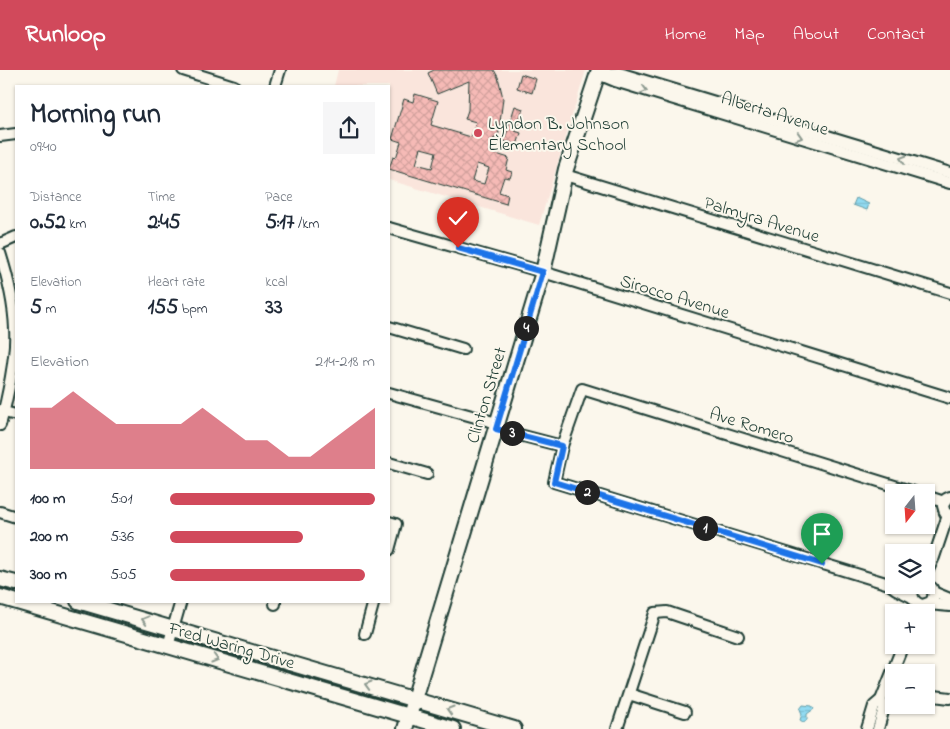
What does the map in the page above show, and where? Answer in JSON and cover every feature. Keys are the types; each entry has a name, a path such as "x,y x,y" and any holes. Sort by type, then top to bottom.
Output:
{"main road":[{"name":"Clinton Street","path":"407,722 543,272 565,175 598,72"},
{"path":"0,579 15,583"},
{"name":"Fred Waring Drive","path":"0,597 15,601"},
{"name":"Fred Waring Drive","path":"21,603 168,646 407,722 453,729"},
{"name":"Fred Waring Drive","path":"85,603 514,729"}],"street":[{"path":"183,70 231,85"},
{"path":"275,85 280,70"},
{"name":"Alberta Avenue","path":"598,72 619,73 950,173"},
{"name":"Alberta Avenue","path":"598,72 615,81 950,182"},
{"path":"0,136 15,134"},
{"name":"Palmyra Avenue","path":"565,175 950,293"},
{"name":"Sirocco Avenue","path":"390,228 543,272 950,398"},
{"path":"0,244 15,237"},
{"path":"0,253 8,279 15,324"},
{"path":"390,327 463,349"},
{"path":"0,425 15,338"},
{"name":"Ave Romero","path":"562,446 582,389 888,484"},
{"path":"390,393 562,446 554,482 885,582"},
{"path":"2,411 15,415"},
{"path":"390,462 427,474"},
{"path":"935,554 949,515 943,509 947,499"},
{"path":"0,512 15,517"},
{"path":"390,541 392,523"},
{"path":"935,590 950,599"},
{"path":"905,594 919,604"},
{"path":"913,594 914,604"},
{"path":"168,646 180,603"},
{"path":"365,634 373,603"},
{"path":"935,607 950,606"},
{"path":"617,729 655,613 667,612 738,636"},
{"path":"629,694 685,712"},
{"path":"867,729 874,706 885,694"},
{"path":"935,696 950,698"},
{"path":"878,729 884,708 881,700"}],"shaded area":[{"name":"Lyndon B. Johnson Elementary School","path":"338,70 586,70 539,225 390,180 390,85 334,85"}],"water":[{"path":"856,198 869,204 867,210 853,205"},
{"path":"803,705 812,706 814,709 807,714 807,720 803,722 800,720 802,714 800,709"}],"building":[{"path":"434,70 494,70 498,77 503,98 498,139 494,138 490,152 509,158 506,170 512,172 510,178 504,177 499,192 508,195 506,204 390,169 393,157 396,158 401,142 392,139 404,99 413,102 415,94 438,101 431,125 471,137 476,122 465,119 468,110 469,81 437,94 428,73","holes":["421,148 436,152 432,168 416,164","477,164 489,168 484,184 472,181"]},
{"path":"521,74 536,79 532,93 517,88"},
{"path":"515,106 523,109 515,131 521,133 517,145 504,141"}],"place":[{"name":"Lyndon B. Johnson Elementary School","path":"478,133"}],"route":[{"path":"458,248 543,272 496,429 562,446 554,482 822,564"}]}
